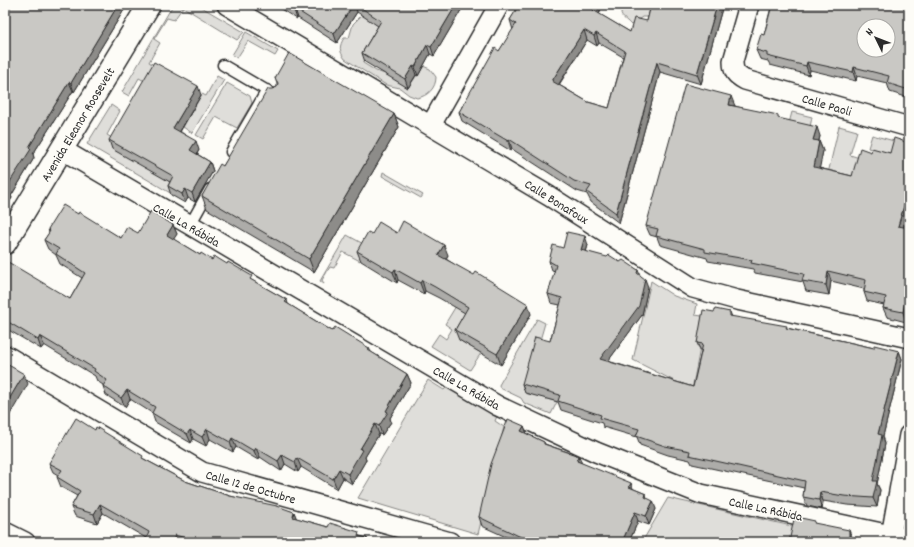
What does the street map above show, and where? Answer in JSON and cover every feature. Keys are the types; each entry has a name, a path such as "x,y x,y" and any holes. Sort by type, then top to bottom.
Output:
{"street":[{"name":"Avenida Eleanor Roosevelt","path":"5,243 149,5"},
{"name":"Calle Bonafoux","path":"227,5 549,196 693,288 738,300 909,338"},
{"path":"431,125 500,5"},
{"name":"Calle Paoli","path":"749,5 733,61 733,68 736,76 745,80 909,127"},
{"name":"Calle La Rábida","path":"61,149 498,406 596,452 701,494 897,539"},
{"name":"Calle 12 de Octubre","path":"5,355 202,472 450,542"},
{"path":"897,539 909,435"},
{"path":"5,532 25,542"}],"lane":[{"path":"223,65 276,96"},
{"path":"227,159 266,90"},
{"path":"190,225 216,179"}],"shaded area":[{"path":"173,5 198,5 244,32 237,40 183,7 174,20 167,18 154,39 160,43 149,62 157,67 150,84 139,78 129,96 122,92"},
{"path":"623,5 662,5 654,17 642,17 631,25 621,15"},
{"path":"362,15 378,16 382,30 363,63 376,71 391,76 408,88 423,66 430,69 436,77 435,85 431,91 417,98 409,95 400,88 386,85 345,59 340,48 341,44 344,38 349,38 353,24"},
{"path":"246,32 278,51 275,56 248,41 237,58 232,55"},
{"path":"217,76 224,80 192,133 183,127 202,94 206,96"},
{"path":"227,83 250,96 252,103 237,128 216,117 203,139 196,135"},
{"path":"111,105 120,111 107,135 117,141 180,131 194,141 166,179 177,186 172,194 87,144"},
{"path":"792,112 812,117 809,132 788,127"},
{"path":"839,126 857,131 850,155 863,159 851,196 824,191"},
{"path":"872,135 909,145 895,155 868,148"},
{"path":"383,172 423,195 421,198 382,176"},
{"path":"347,235 369,247 360,261 343,252 334,268 330,267 322,280 324,284 320,281"},
{"path":"473,278 472,318 459,340 481,353 470,370 431,346 439,334 446,339 452,329 445,324"},
{"path":"651,281 674,296 697,304 695,315 702,316 698,347 700,348 692,390 633,360"},
{"path":"537,319 545,323 525,392 557,402 551,414 524,403 521,398 500,388 499,385"},
{"path":"428,380 444,390 449,385 497,416 495,421 504,427 478,534 358,498"},
{"path":"668,498 796,527 793,542 642,542"}],"building":[{"path":"5,5 118,5 71,83 69,82 29,147 31,149 6,188 8,189 5,194"},
{"path":"285,5 353,5 334,34 295,9 294,10"},
{"path":"357,5 456,5 431,47 427,45 415,67 413,66 405,79 362,53 381,21"},
{"path":"519,5 595,5 593,10 630,32 634,18 647,21 651,5 717,5 697,74 657,62 616,213 587,192 591,186 574,181 509,139 508,141 459,112 495,48 499,51 516,24 510,20","holes":["584,30 594,36 596,33 625,51 609,108 588,102 552,81"]},
{"path":"772,5 909,5 909,90 887,83 889,76 854,67 853,72 807,62 806,66 767,56 767,53 756,50 761,34 764,35"},
{"path":"289,53 394,114 309,259 202,196 220,164 223,166 268,89 277,87 278,83 275,78"},
{"path":"154,62 198,86 173,128 196,141 190,150 210,162 192,193 185,189 182,194 168,186 173,176 109,140"},
{"path":"685,84 731,96 729,105 778,115 778,118 817,127 813,140 819,141 814,167 852,176 860,148 871,152 872,148 890,153 894,138 909,143 909,189 898,226 909,228 909,282 903,312 883,308 886,297 864,292 866,280 828,271 826,285 802,281 804,274 751,263 752,260 705,252 705,249 656,236 658,229 646,226"},
{"path":"63,205 78,214 79,212 121,238 127,227 138,233 151,211 173,225 167,235 200,255 201,253 212,260 214,256 227,264 228,262 252,276 250,279 287,300 285,302 332,331 335,327 369,348 368,350 407,374 386,411 388,412 379,426 375,424 360,449 362,450 348,474 339,469 333,479 297,458 295,462 282,455 278,461 256,448 254,451 232,438 230,442 207,429 202,437 190,430 187,434 152,413 155,407 127,390 121,398 103,386 107,380 94,371 95,369 40,336 38,340 5,320 5,266 8,262 70,299 85,273 56,254 59,249 44,240 50,231 48,229"},
{"path":"403,221 444,245 438,255 474,275 476,272 528,304 497,354 455,330 468,307 422,280 420,283 395,269 393,272 357,251 368,232 372,234 379,222 397,233"},
{"path":"567,232 585,236 581,250 607,257 609,255 620,262 623,260 638,270 637,273 645,279 639,306 600,359 693,387 703,344 697,343 703,310 714,312 715,309 730,312 730,316 787,326 786,328 874,348 874,345 899,351 878,434 882,435 873,481 877,481 873,498 844,496 820,492 819,500 803,497 805,481 689,455 690,451 665,446 636,436 639,429 600,418 601,415 558,401 560,395 522,384 535,337 550,341 562,298 548,294 556,265 549,261 553,245 563,248"},
{"path":"5,363 24,374 5,406"},
{"path":"76,418 95,430 96,427 143,456 142,458 185,481 230,496 277,506 294,512 293,517 328,527 330,523 359,532 358,536 367,538 366,542 224,542 210,539 209,542 199,542 175,535 173,541 145,542 149,532 100,504 94,514 71,507 80,491 57,477 62,470 49,463"},
{"path":"508,419 524,426 521,431 544,442 544,444 579,456 577,461 631,483 629,487 646,494 645,497 653,501 646,516 635,512 622,542 522,542 523,538 479,517 491,464"},
{"path":"801,518 815,521 814,523 849,530 849,537 859,539 859,542 789,542 794,519 801,520"}]}
